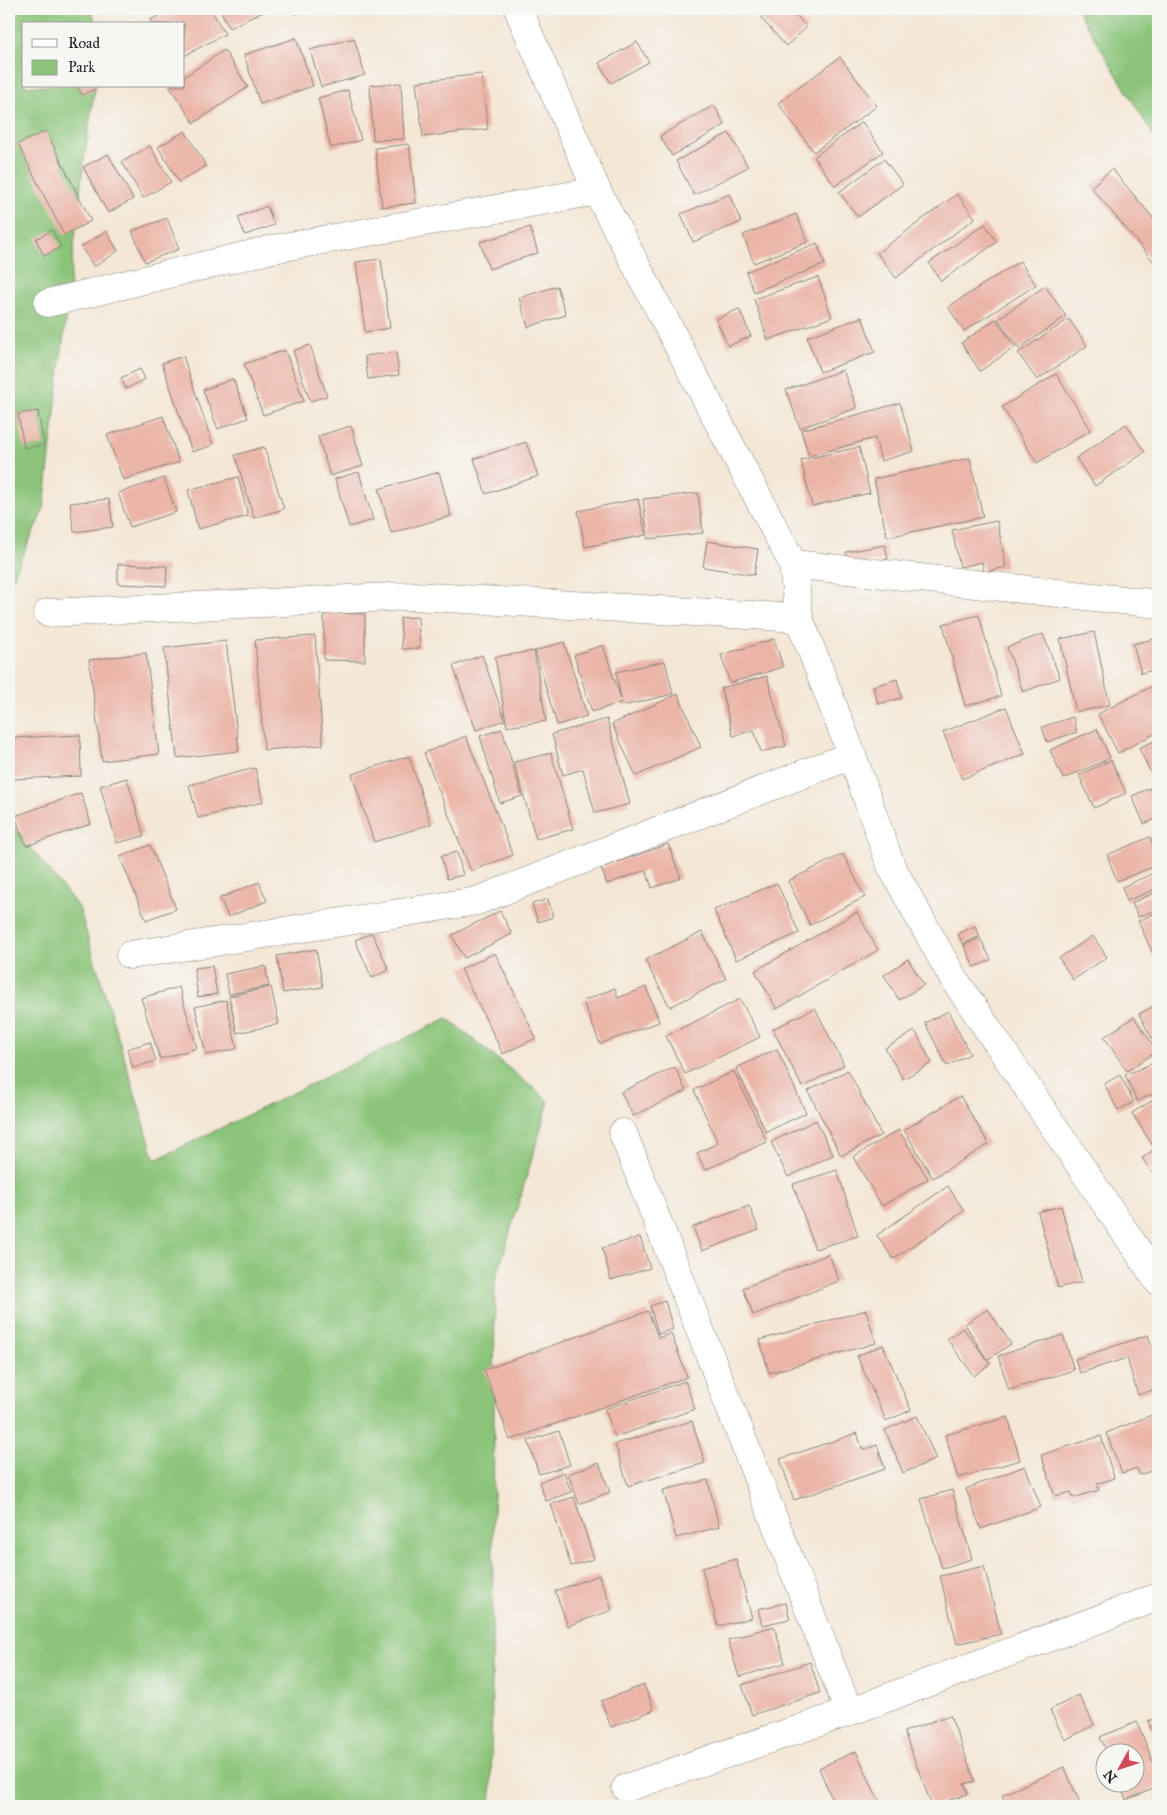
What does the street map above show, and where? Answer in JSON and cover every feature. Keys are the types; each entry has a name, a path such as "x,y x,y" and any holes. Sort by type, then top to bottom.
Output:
{"street":[{"path":"518,9 596,191 793,564 799,618 852,755 891,866 952,976 1158,1281"},
{"path":"48,303 273,249 596,191"},
{"path":"793,564 1158,604"},
{"path":"48,613 412,596 799,618"},
{"path":"130,955 477,901 852,755"},
{"path":"622,1133 849,1712"},
{"path":"626,1788 849,1712 1158,1597"}],"green space":[{"path":"9,9 91,9 95,22 22,22 22,88 95,88 83,167 44,508 9,586"},
{"path":"1077,9 1158,9 1158,143"},
{"path":"9,821 79,908 155,1160 447,1018 549,1101 495,1282 491,1806 9,1806"}],"building":[{"path":"171,9 211,9 225,34 185,55 185,22 151,22 150,20"},
{"path":"220,9 269,9 229,28"},
{"path":"294,9 308,9 296,14"},
{"path":"771,9 790,9 807,27 786,46 761,18"},
{"path":"296,38 313,86 260,104 244,55"},
{"path":"354,38 365,75 321,87 310,50"},
{"path":"637,42 649,62 611,83 599,63"},
{"path":"224,50 248,87 194,123 170,88 185,88 185,76"},
{"path":"840,57 877,106 814,152 778,103"},
{"path":"481,74 488,129 423,137 416,82"},
{"path":"401,83 404,139 373,140 370,85"},
{"path":"79,88 97,88 82,95"},
{"path":"348,90 361,140 331,148 318,98"},
{"path":"714,105 725,125 672,156 660,136"},
{"path":"862,122 883,152 835,186 814,157"},
{"path":"46,131 91,221 64,235 18,144"},
{"path":"185,131 206,166 179,182 158,147"},
{"path":"729,133 748,167 694,195 676,161"},
{"path":"409,144 416,203 382,207 375,148"},
{"path":"150,146 171,182 143,198 122,162"},
{"path":"108,154 133,199 108,213 83,167"},
{"path":"884,159 903,184 858,217 839,192"},
{"path":"1112,169 1158,224 1158,267 1091,187"},
{"path":"729,194 741,222 693,242 681,214"},
{"path":"957,194 975,218 896,278 877,253"},
{"path":"267,206 274,225 245,235 238,217"},
{"path":"796,214 808,242 754,263 743,235"},
{"path":"167,218 179,249 145,262 132,231"},
{"path":"985,224 997,242 941,281 929,263"},
{"path":"530,227 538,253 489,269 480,242"},
{"path":"52,230 61,247 44,256 36,239"},
{"path":"106,231 118,251 94,267 81,247"},
{"path":"817,243 825,264 754,292 746,272"},
{"path":"381,259 390,328 365,332 356,262"},
{"path":"1020,261 1036,285 964,331 948,307"},
{"path":"818,277 832,317 768,340 754,299"},
{"path":"557,286 566,315 528,327 519,298"},
{"path":"1045,286 1066,316 1019,349 998,319"},
{"path":"739,309 751,336 728,346 716,319"},
{"path":"862,317 875,352 820,372 807,337"},
{"path":"996,319 1015,347 980,371 961,343"},
{"path":"1069,319 1087,346 1037,380 1018,353"},
{"path":"310,345 327,396 310,401 293,351"},
{"path":"285,350 304,401 263,415 244,364"},
{"path":"396,352 399,375 368,379 365,356"},
{"path":"183,356 213,445 192,452 162,363"},
{"path":"140,369 145,379 126,389 121,378"},
{"path":"843,370 857,408 800,428 786,390"},
{"path":"1056,374 1091,430 1037,463 1002,407"},
{"path":"233,379 248,418 218,429 203,390"},
{"path":"900,403 914,451 881,461 875,438 809,456 801,430"},
{"path":"38,411 44,445 24,448 18,414"},
{"path":"163,416 179,462 123,480 107,435"},
{"path":"1126,424 1145,452 1095,486 1076,458"},
{"path":"351,426 363,466 330,476 318,436"},
{"path":"526,442 538,476 486,494 474,459"},
{"path":"264,447 284,509 254,518 235,455"},
{"path":"859,447 870,493 812,506 801,460"},
{"path":"970,458 983,517 887,537 874,479"},
{"path":"359,472 373,520 349,527 335,479"},
{"path":"439,472 451,516 391,533 379,489"},
{"path":"238,477 248,516 198,529 188,490"},
{"path":"164,478 176,512 130,527 118,493"},
{"path":"698,493 703,533 648,539 643,499"},
{"path":"109,499 113,527 74,532 70,503"},
{"path":"638,499 646,535 585,547 578,511"},
{"path":"997,521 1006,567 984,572 982,562 960,567 952,530"},
{"path":"707,541 758,549 754,575 703,567"},
{"path":"885,545 888,559 848,566 846,552"},
{"path":"118,564 167,566 166,586 118,584"},
{"path":"324,613 365,614 365,661 324,660"},
{"path":"979,615 1001,696 965,706 943,624"},
{"path":"418,617 420,648 402,649 400,618"},
{"path":"1094,632 1110,705 1076,712 1060,639"},
{"path":"1043,634 1060,678 1023,692 1007,647"},
{"path":"315,636 323,745 264,750 255,640"},
{"path":"1158,638 1158,669 1141,673 1133,644"},
{"path":"774,639 783,667 730,683 721,655"},
{"path":"226,641 239,751 177,758 164,648"},
{"path":"564,642 587,716 557,725 535,651"},
{"path":"603,645 621,699 616,672 665,661 673,694 623,706 622,702 592,712 574,655"},
{"path":"534,651 546,721 507,727 495,657"},
{"path":"146,653 159,754 102,761 89,660"},
{"path":"482,655 505,720 476,730 453,666"},
{"path":"767,676 786,746 761,752 754,730 733,736 721,688"},
{"path":"897,679 902,698 878,704 873,686"},
{"path":"1158,683 1158,732 1118,753 1098,714"},
{"path":"678,694 701,747 636,776 612,724"},
{"path":"1006,707 1025,754 962,779 943,732"},
{"path":"1073,717 1077,732 1047,742 1042,727"},
{"path":"607,719 630,804 595,813 583,769 563,775 552,734"},
{"path":"502,729 522,796 500,803 480,736"},
{"path":"1097,729 1110,758 1063,779 1050,750"},
{"path":"80,735 81,776 12,779 10,738"},
{"path":"466,736 513,855 471,871 424,753"},
{"path":"1158,739 1158,776 1153,778 1139,748"},
{"path":"551,753 573,829 536,839 514,762"},
{"path":"409,756 431,824 374,842 352,774"},
{"path":"1111,760 1126,793 1094,808 1079,775"},
{"path":"255,768 263,802 198,818 189,785"},
{"path":"127,778 144,836 117,843 100,786"},
{"path":"1150,788 1158,805 1158,818 1144,824 1132,796"},
{"path":"81,793 91,824 26,846 15,816"},
{"path":"1150,837 1158,858 1158,865 1117,881 1107,855"},
{"path":"668,844 681,878 652,888 646,870 607,884 601,868"},
{"path":"150,845 176,909 146,920 120,857"},
{"path":"457,852 463,875 447,879 441,856"},
{"path":"843,854 865,897 810,925 788,881"},
{"path":"1158,871 1158,888 1127,901 1122,887"},
{"path":"259,882 267,901 228,917 220,898"},
{"path":"777,883 799,933 736,960 714,910"},
{"path":"1158,891 1158,909 1138,917 1132,903"},
{"path":"548,899 553,917 538,922 532,904"},
{"path":"500,911 512,934 464,958 452,935"},
{"path":"857,912 878,950 777,1009 755,971"},
{"path":"1158,912 1158,954 1154,956 1138,921"},
{"path":"975,926 980,936 963,944 958,934"},
{"path":"702,932 726,979 670,1007 645,960"},
{"path":"372,933 389,970 372,978 355,940"},
{"path":"1093,936 1107,957 1073,980 1059,958"},
{"path":"980,938 991,960 974,967 964,945"},
{"path":"316,949 323,987 283,993 277,956"},
{"path":"495,953 536,1038 503,1054 461,969"},
{"path":"908,959 924,985 899,1000 884,975"},
{"path":"212,966 217,994 198,997 194,968"},
{"path":"265,966 269,986 229,994 225,974"},
{"path":"179,987 197,1048 160,1059 141,998"},
{"path":"271,987 279,1024 237,1033 229,996"},
{"path":"646,987 659,1022 600,1044 583,1001 615,988 618,998"},
{"path":"740,999 760,1037 685,1074 666,1036"},
{"path":"226,1000 237,1049 206,1055 195,1007"},
{"path":"1158,1004 1158,1050 1139,1014"},
{"path":"815,1008 844,1065 802,1087 773,1029"},
{"path":"948,1011 970,1054 947,1066 925,1023"},
{"path":"1134,1017 1157,1051 1127,1071 1104,1037"},
{"path":"915,1031 932,1063 903,1079 885,1048"},
{"path":"150,1042 156,1061 133,1068 127,1049"},
{"path":"777,1049 806,1113 766,1132 736,1068"},
{"path":"1158,1061 1158,1092 1137,1101 1125,1075"},
{"path":"675,1067 686,1091 633,1116 621,1092"},
{"path":"848,1070 881,1135 841,1156 808,1091"},
{"path":"734,1071 767,1142 705,1170 697,1153 718,1143 694,1090"},
{"path":"1120,1075 1134,1102 1118,1110 1104,1084"},
{"path":"960,1096 989,1144 933,1178 904,1130"},
{"path":"1158,1097 1158,1143 1153,1146 1132,1113"},
{"path":"816,1120 833,1155 788,1177 771,1142"},
{"path":"899,1130 928,1179 882,1206 853,1157"},
{"path":"1158,1147 1158,1169 1152,1173 1142,1158"},
{"path":"837,1170 858,1236 815,1249 793,1184"},
{"path":"948,1186 964,1211 893,1259 877,1235"},
{"path":"749,1206 759,1230 702,1251 693,1227"},
{"path":"1061,1206 1082,1282 1058,1288 1038,1212"},
{"path":"640,1237 650,1268 611,1280 602,1248"},
{"path":"829,1254 839,1281 753,1315 743,1288"},
{"path":"665,1301 673,1329 658,1334 650,1306"},
{"path":"988,1309 1011,1344 987,1360 965,1324"},
{"path":"866,1310 876,1343 769,1373 760,1340"},
{"path":"648,1311 658,1338 671,1333 687,1377 510,1440 484,1370"},
{"path":"963,1328 990,1364 974,1376 947,1339"},
{"path":"1063,1335 1074,1370 1009,1390 998,1356"},
{"path":"1148,1335 1158,1367 1158,1388 1138,1395 1127,1358 1080,1373 1075,1359"},
{"path":"883,1345 911,1410 886,1421 857,1356"},
{"path":"685,1381 695,1409 615,1437 605,1409"},
{"path":"1157,1413 1158,1468 1140,1475 1137,1468 1122,1473 1106,1433"},
{"path":"917,1416 936,1459 903,1473 885,1430"},
{"path":"1008,1417 1020,1460 958,1478 945,1435"},
{"path":"692,1421 705,1463 628,1486 615,1444"},
{"path":"559,1431 570,1465 539,1474 528,1441"},
{"path":"857,1433 863,1450 877,1445 885,1469 794,1500 780,1459"},
{"path":"1101,1436 1114,1478 1097,1484 1099,1490 1073,1498 1071,1492 1055,1496 1041,1455"},
{"path":"599,1463 610,1492 579,1504 568,1474"},
{"path":"1025,1466 1041,1507 981,1529 966,1489"},
{"path":"564,1472 571,1492 546,1501 539,1482"},
{"path":"708,1480 719,1527 676,1538 663,1490"},
{"path":"952,1490 972,1559 942,1568 921,1499"},
{"path":"574,1497 594,1559 571,1566 551,1504"},
{"path":"736,1559 752,1618 718,1626 702,1568"},
{"path":"984,1566 1001,1634 957,1644 940,1576"},
{"path":"599,1575 612,1610 568,1626 555,1591"},
{"path":"786,1603 790,1619 762,1625 758,1609"},
{"path":"774,1626 785,1663 739,1677 728,1640"},
{"path":"810,1662 820,1693 752,1715 742,1685"},
{"path":"644,1685 654,1710 611,1727 601,1701"},
{"path":"1079,1695 1094,1725 1065,1740 1050,1710"},
{"path":"950,1715 975,1781 964,1784 968,1794 932,1806 904,1732"},
{"path":"1158,1717 1158,1747 1148,1721"},
{"path":"1137,1722 1158,1774 1158,1787 1126,1800 1123,1792 1144,1792 1144,1742 1102,1742 1100,1737"},
{"path":"856,1751 881,1806 835,1806 819,1768"},
{"path":"1064,1767 1081,1805 1007,1806 1002,1795"}]}
